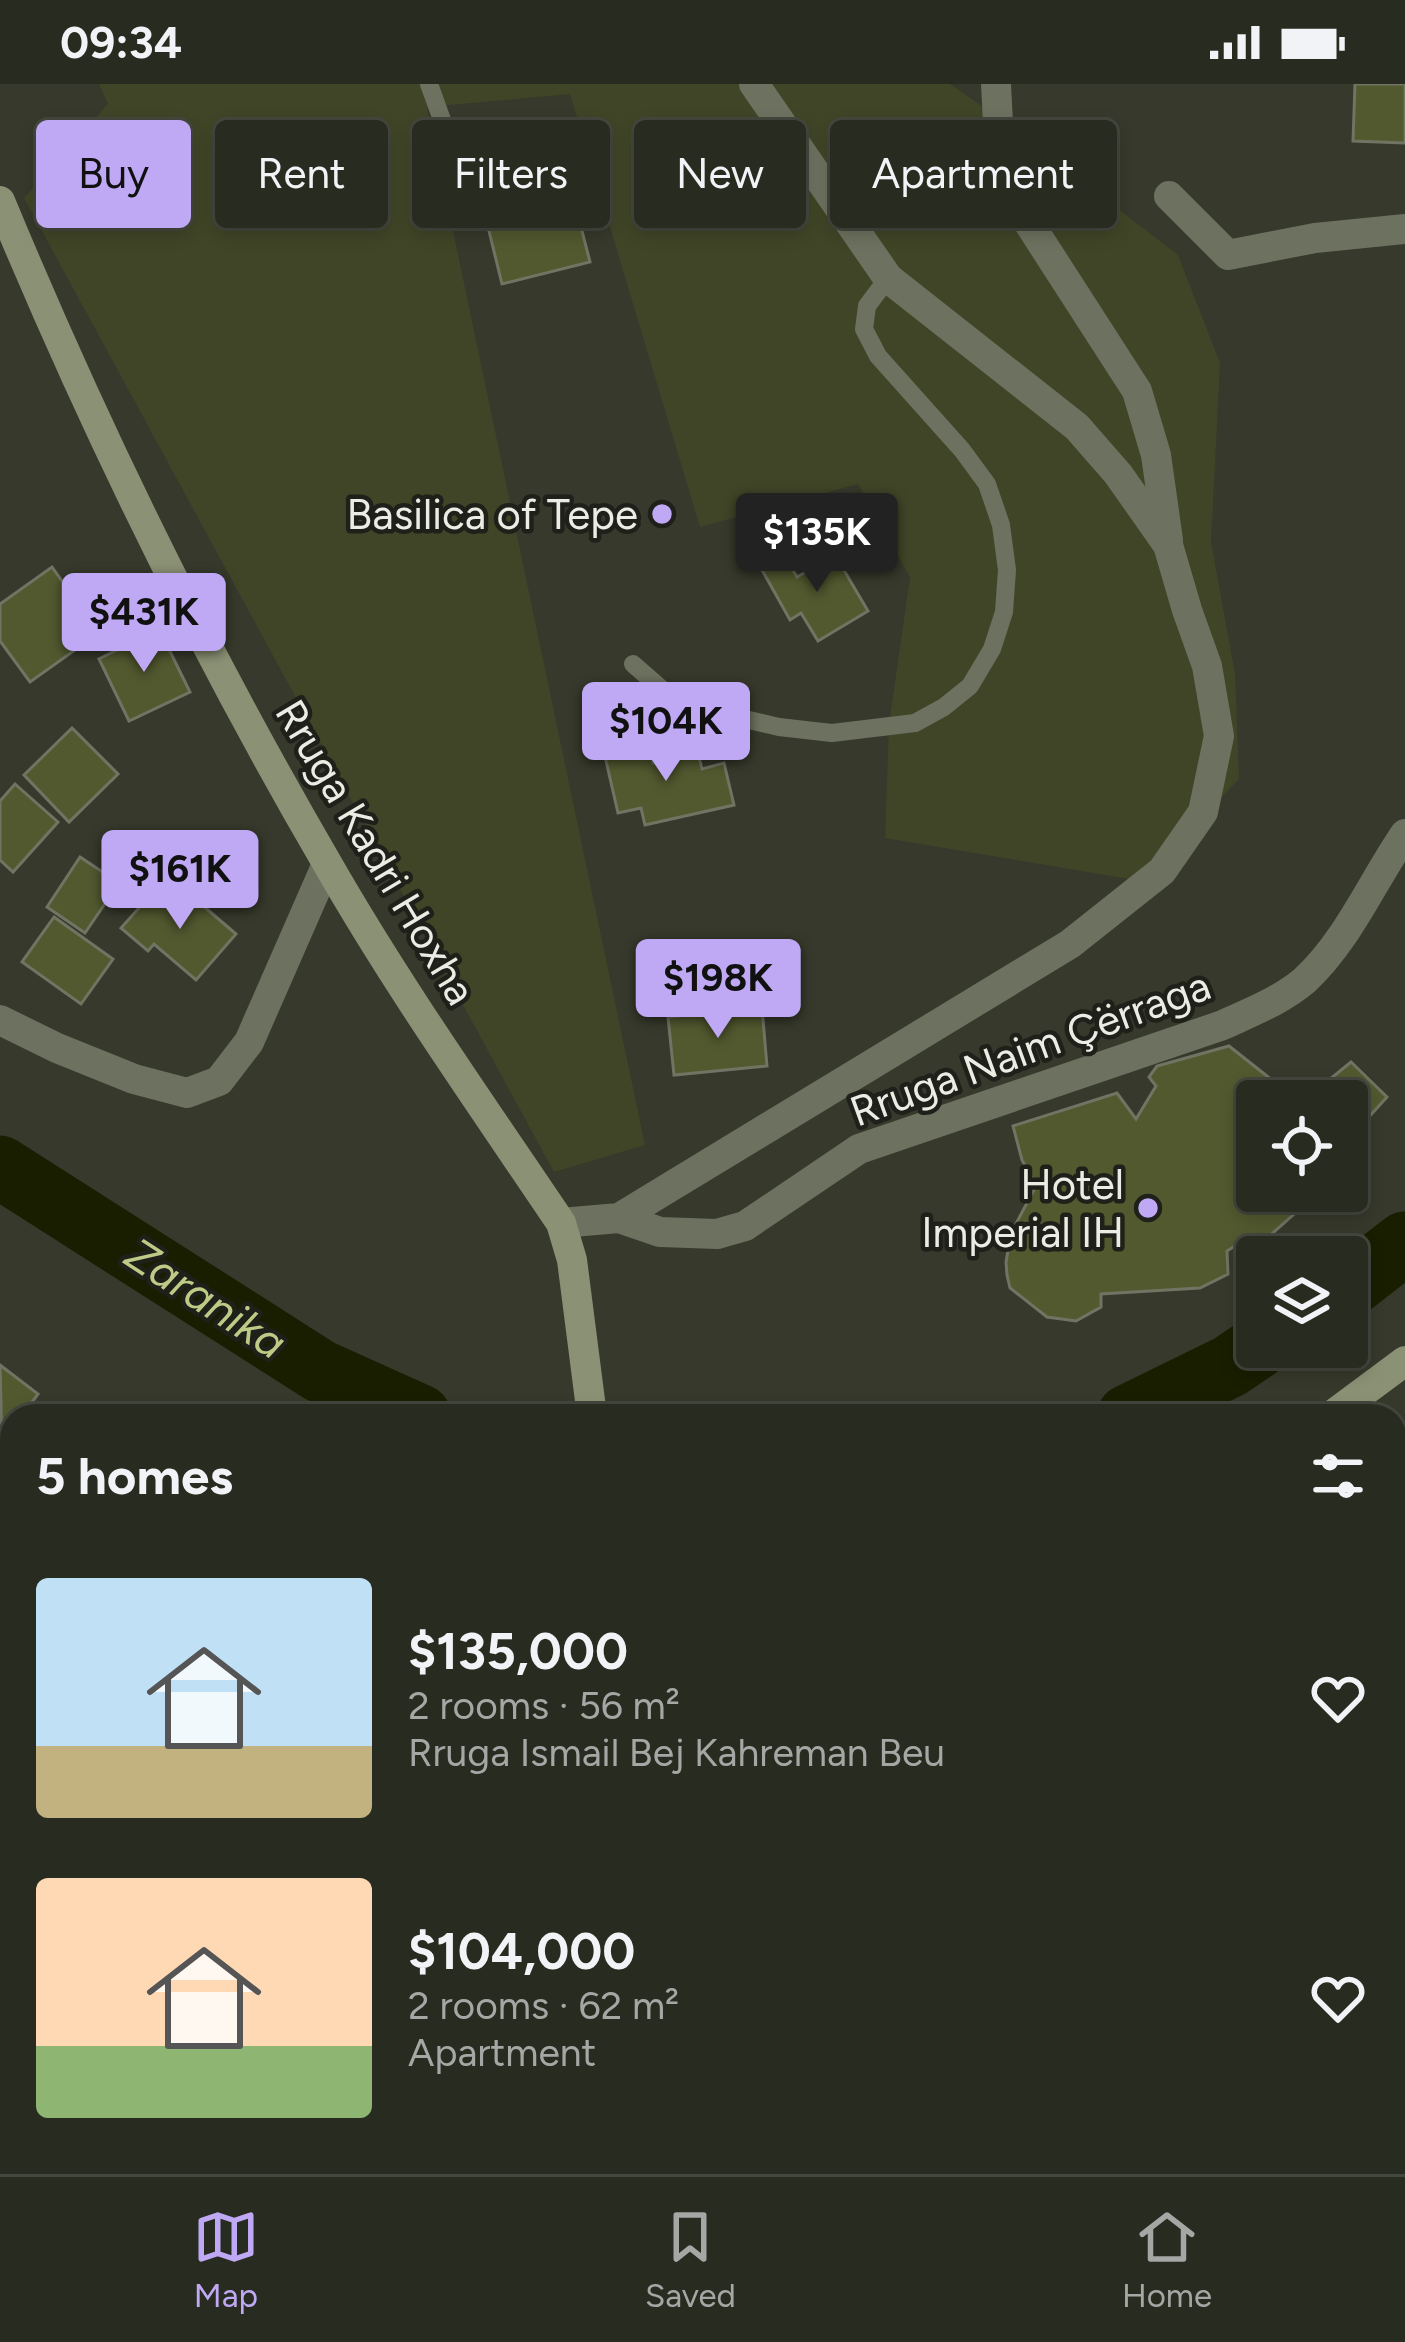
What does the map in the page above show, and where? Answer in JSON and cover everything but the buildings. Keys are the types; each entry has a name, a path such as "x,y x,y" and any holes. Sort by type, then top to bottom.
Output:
{"main road":[{"name":"Rruga Kadri Hoxha","path":"0,201 53,328 187,607 327,864 560,1222 572,1260 590,1404"},
{"path":"1347,1404 1405,1361"}],"street":[{"path":"754,84 887,278 1077,427 1118,474 1168,545"},
{"path":"560,1222 620,1218 1070,944 1162,871 1203,812 1219,736 1207,666 1168,545 1156,455 1138,391 1024,214 1000,161 996,84"},
{"path":"1169,196 1228,255 1315,238 1405,229"},
{"name":"Rruga Naim Çërraga","path":"620,1218 660,1232 717,1234 745,1226 859,1149 1223,1025 1267,1005 1303,982 1330,951 1401,847"},
{"path":"0,1020 134,1079 187,1093 219,1081 249,1042 327,864"}],"lane":[{"path":"429,84 442,120"},
{"path":"633,664 665,692 702,709 779,727 832,733 915,723 970,686 992,649 1004,612 1007,570 1001,525 987,484 878,356 864,329 867,306 887,278"}],"green space":[{"path":"99,84 950,84 1002,120 830,120 830,228 1117,228 1117,208 1178,255 1220,363 1211,542 1235,674 1239,779 1141,881 885,838 889,724 910,577 858,484 700,527 610,227 610,120 578,120 570,94 427,107 430,120 412,120 412,228 452,228 645,1145 554,1172 40,228 191,228 191,120 94,120 108,104"},
{"path":"36,185 36,220 24,198"}],"waterway":[{"name":"Zaranika","path":"0,1167 320,1371 393,1404"},
{"name":"Zaranika","path":"1368,1272 1405,1243"},
{"name":"Zaranika","path":"1152,1404 1236,1362"}],"place":[{"name":"Basilica of Tepe","path":"662,514"},
{"name":"Hotel Imperial IH","path":"1148,1208"}]}
